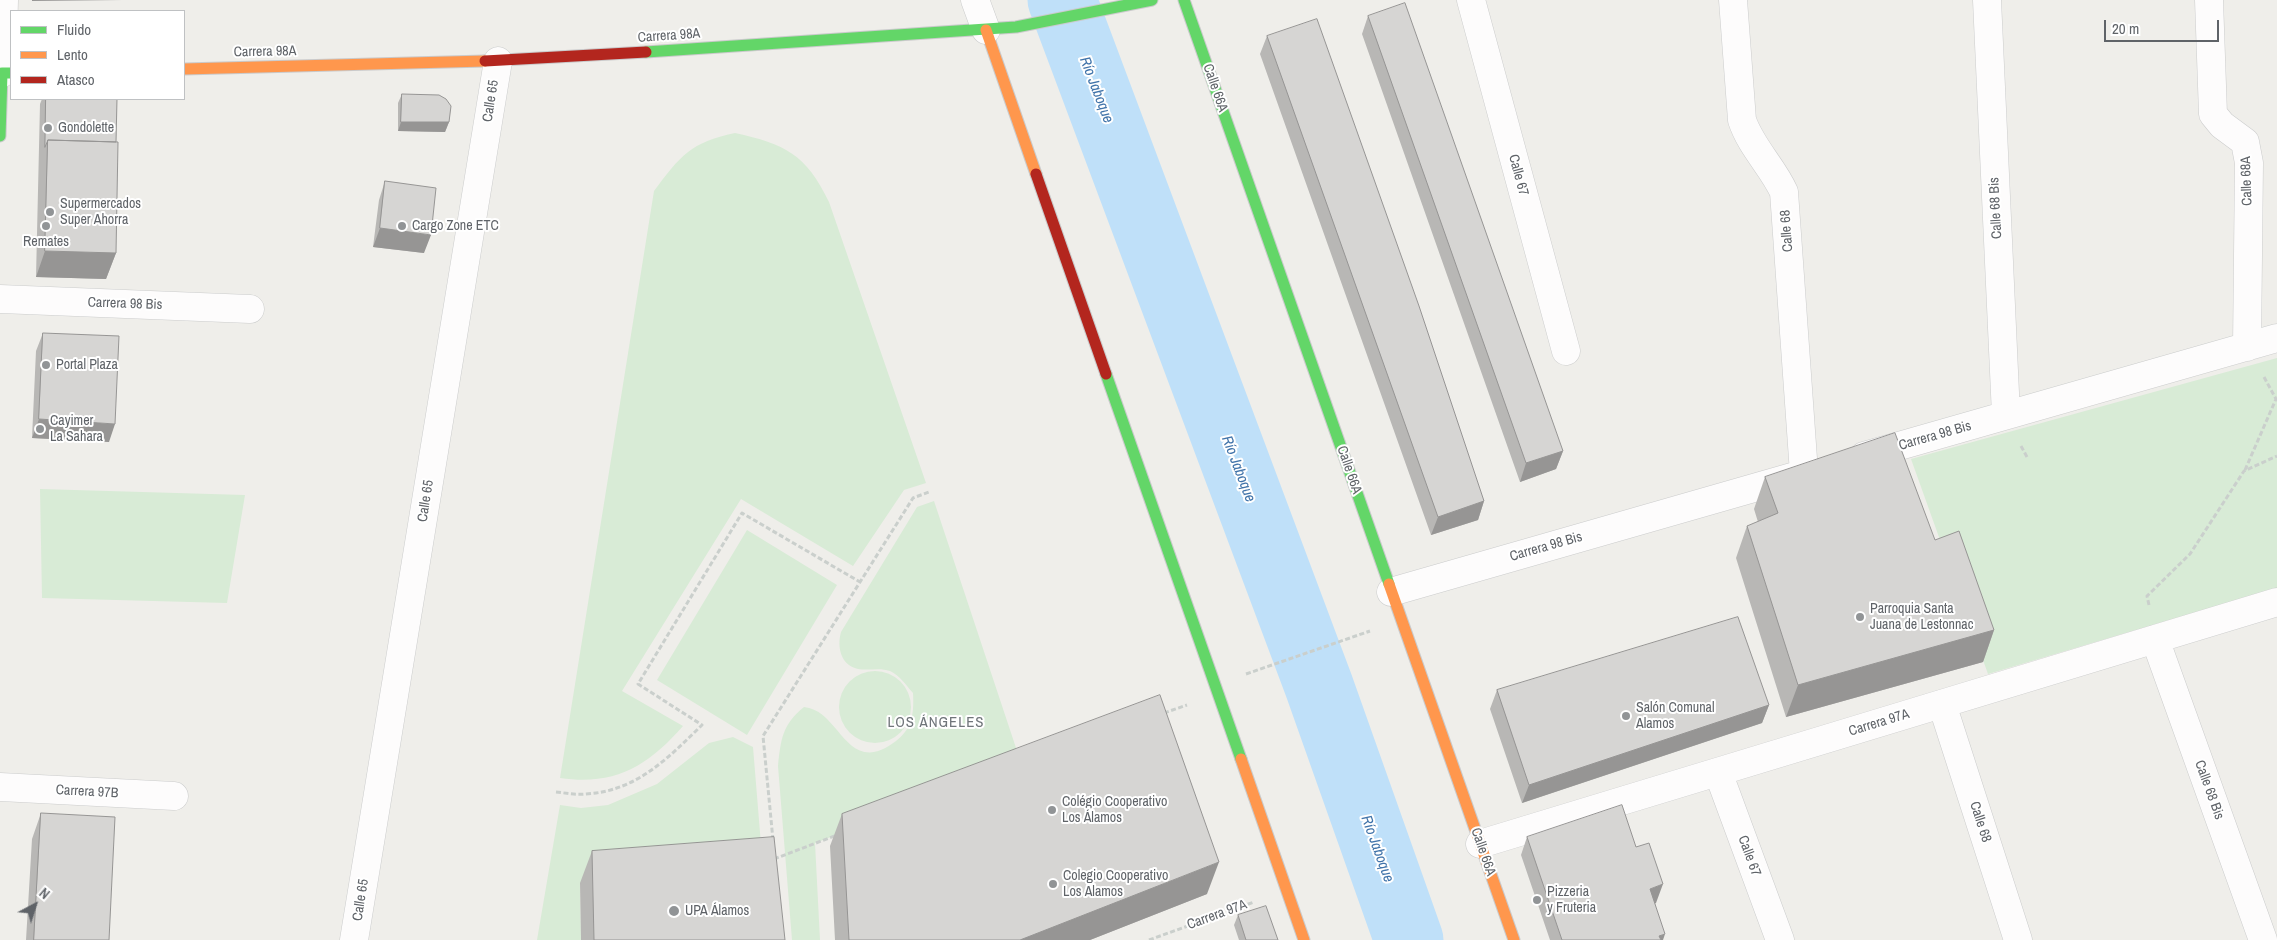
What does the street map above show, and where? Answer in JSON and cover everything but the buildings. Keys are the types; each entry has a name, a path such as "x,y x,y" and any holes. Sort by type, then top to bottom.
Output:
{"street":[{"path":"0,136 6,73 4,0"},
{"path":"975,0 1304,940"},
{"name":"Carrera 98A","path":"185,69 498,62 986,30 1042,22 1152,0"},
{"name":"Calle 66A","path":"1184,0 1514,940"},
{"name":"Calle 67","path":"1471,0 1566,351"},
{"name":"Calle 68","path":"1732,0 1742,120 1747,137 1775,174 1784,192 1804,473"},
{"name":"Calle 68 Bis","path":"1987,0 2006,415"},
{"name":"Calle 68A","path":"2209,0 2213,114 2222,125 2245,142 2248,163 2247,347"},
{"name":"Calle 65","path":"354,940 498,62"},
{"name":"Carrera 98 Bis","path":"0,299 250,309"},
{"name":"Carrera 98 Bis","path":"1392,592 2277,338"},
{"name":"Carrera 97A","path":"1480,844 2277,602"},
{"name":"Calle 68 Bis","path":"2154,639 2263,940"},
{"name":"Calle 68","path":"1942,704 2018,940"},
{"name":"Calle 67","path":"1718,772 1780,940"},
{"name":"Carrera 97B","path":"0,787 174,796"}],"path":[{"path":"2154,639 2147,596 2190,554 2244,471 2276,399 2247,347"},
{"path":"2244,471 2277,456"},
{"path":"775,868 763,736 913,498 929,492"},
{"path":"556,792 586,794 622,788 660,766 702,725 638,684 742,513 860,582"},
{"path":"1264,667 1337,642"},
{"path":"1161,715 1218,694"},
{"path":"774,859 842,833"},
{"name":"Carrera 97A","path":"1149,940 1286,890"}],"green space":[{"path":"735,133 768,142 792,154 812,173 829,202 926,483 904,490 853,566 741,499 622,691 683,726 657,752 629,770 614,776 598,779 560,778 654,191 671,168 688,152 707,141"},
{"path":"2277,358 2277,588 1988,674 1911,459"},
{"path":"40,489 245,495 227,603 42,598"},
{"path":"934,501 1022,766 815,843 820,940 792,940 778,766 784,733 791,720 804,707 817,711 855,748 866,752 879,751 896,741 906,731 913,713 913,693 890,671 858,669 847,664 841,654 839,643 841,632 917,507"},
{"path":"747,530 837,585 747,735 657,680"},
{"path":"882,671 901,681 909,693 911,707 909,721 901,733 889,741 868,743 849,733 841,721 839,700 849,681 861,673"},
{"path":"733,737 753,747 763,869 580,883 581,940 537,940 560,805 581,808 608,805 657,784 709,743"}],"waterway":[{"name":"Río Jaboque","path":"1062,0 1319,686 1409,940"}],"traffic: fast":[{"path":"646,52 1016,27 1152,0"},
{"path":"1184,0 1389,584"},
{"path":"0,136 2,73 10,73"},
{"path":"1106,374 1241,759"}],"traffic: slow":[{"path":"986,30 1036,174"},
{"path":"185,69 485,61"},
{"path":"1389,584 1514,940"},
{"path":"1241,759 1304,940"}],"traffic: jam":[{"path":"485,61 646,52"},
{"path":"1036,174 1106,374"}],"place":[{"name":"Gondolette","path":"48,128"},
{"name":"Supermercados Super Ahorra","path":"50,212"},
{"name":"Remates","path":"46,226"},
{"name":"Cargo Zone ETC","path":"402,226"},
{"name":"Portal Plaza","path":"46,365"},
{"name":"Cayimer La Sahara","path":"40,429"},
{"name":"Parroquia Santa Juana de Lestonnac","path":"1860,617"},
{"name":"Salón Comunal Alamos","path":"1626,716"},
{"name":"Colégio Cooperativo Los Álamos","path":"1052,810"},
{"name":"Colegio Cooperativo Los Alamos","path":"1053,884"},
{"name":"Pizzeria y Fruteria","path":"1537,900"},
{"name":"UPA Álamos","path":"674,911"}],"district":[{"name":"LOS ÁNGELES","path":"936,723"}]}
